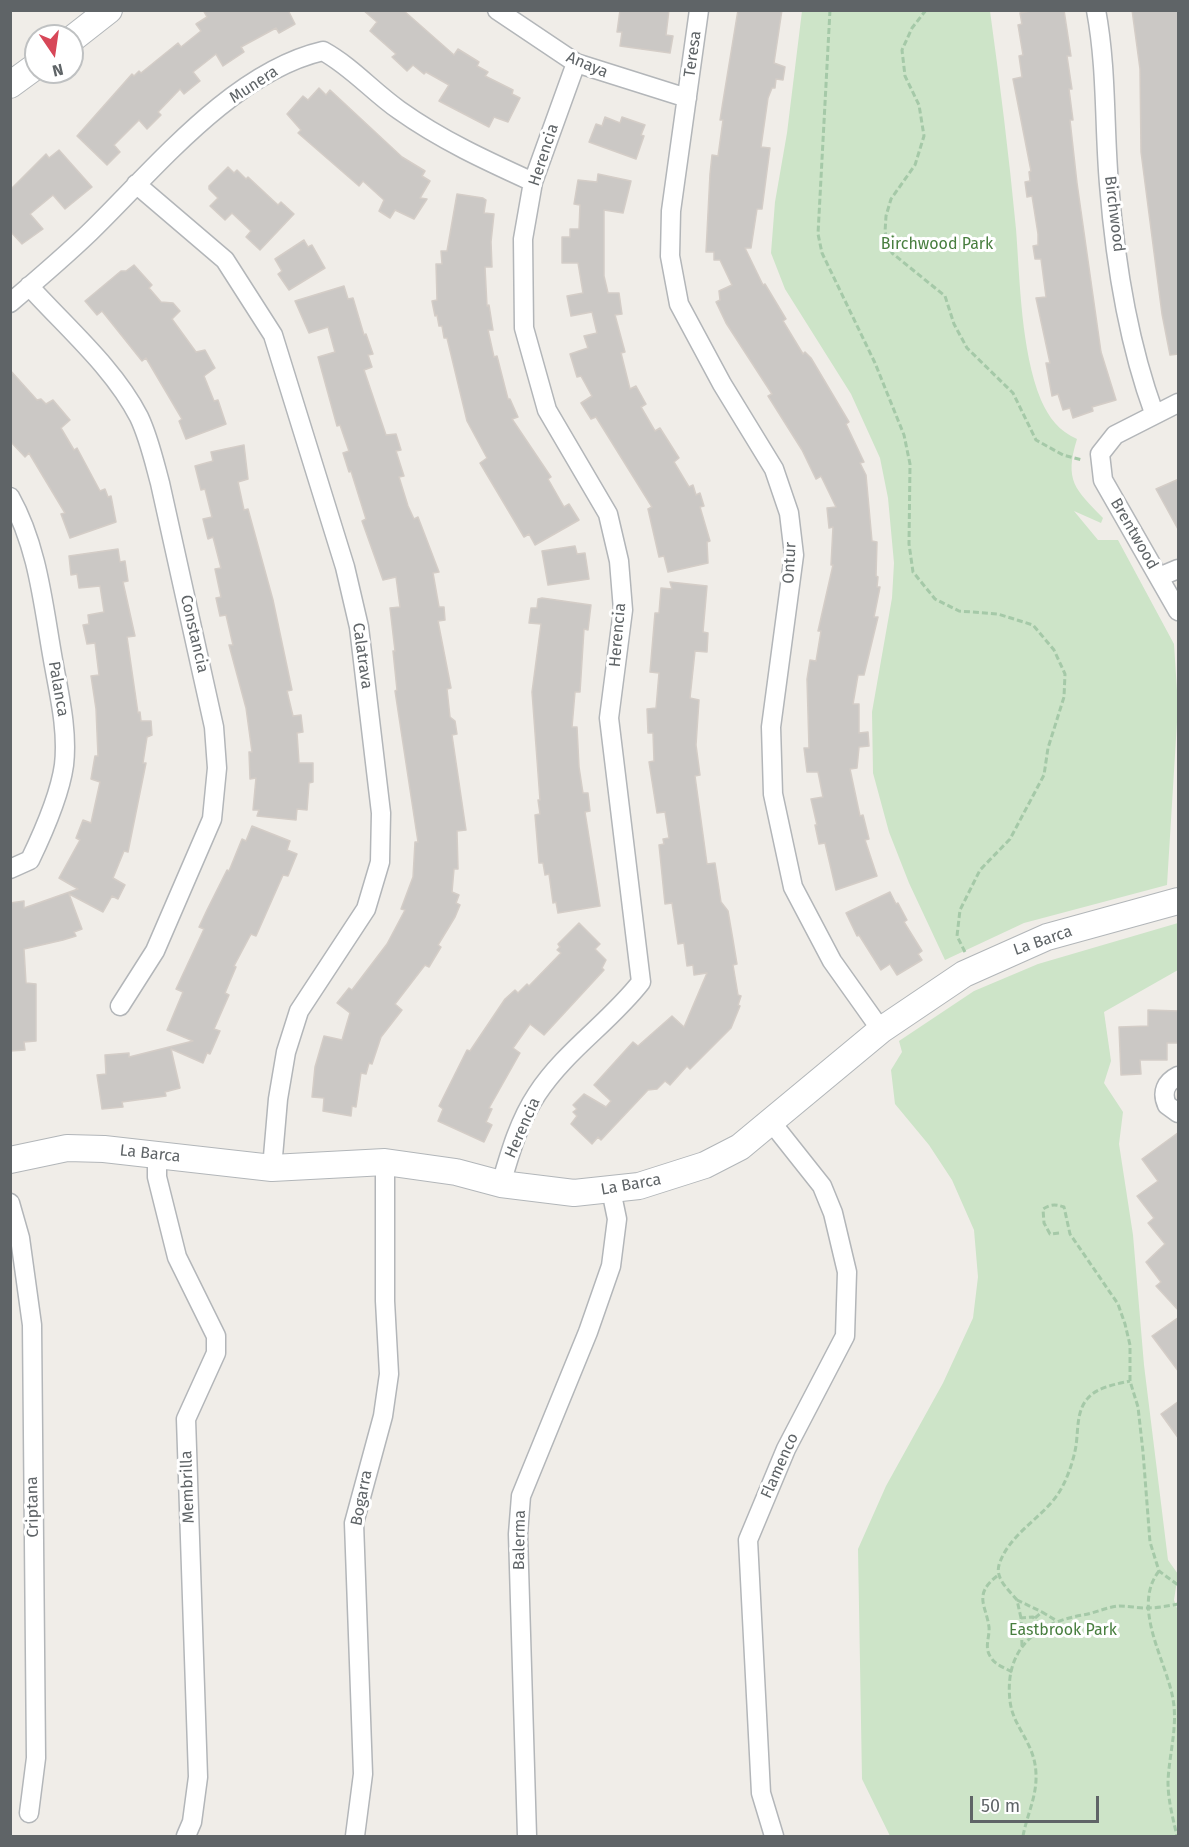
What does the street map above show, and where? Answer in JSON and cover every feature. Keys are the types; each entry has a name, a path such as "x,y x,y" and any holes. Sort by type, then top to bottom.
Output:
{"street":[{"path":"84,30 109,10"},
{"name":"Anaya","path":"497,10 576,63 638,85 687,98"},
{"name":"Teresa","path":"687,98 699,10"},
{"name":"Birchwood","path":"1096,10 1104,61 1109,185 1129,323 1141,378 1154,413"},
{"name":"Munera","path":"10,303 88,233 203,119 298,57 323,51 345,63 398,110 452,144 533,182"},
{"name":"Herencia","path":"501,1184 523,1121 538,1093 554,1072 625,1002 641,982 609,718 623,610 619,561 608,514 547,410 524,328 523,239 533,182 576,63"},
{"path":"10,85 24,75"},
{"name":"Ontur","path":"687,98 671,211 670,256 679,304 722,384 774,469 789,513 794,555 771,727 773,794 793,886 832,961 881,1030"},
{"name":"Calatrava","path":"136,184 225,260 273,335 345,567 359,627 381,813 380,862 366,909 299,1011 285,1052 272,1168"},
{"name":"Constancia","path":"29,286 116,381 139,417 150,444 160,483 214,727 217,768 212,819 155,951 120,1006"},
{"path":"1101,459 1115,435 1154,413 1179,403"},
{"name":"Brentwood","path":"1101,459 1107,488 1179,611"},
{"name":"Palanca","path":"10,496 22,517 33,550 65,728 64,766 41,836 30,860 10,869"},
{"path":"1159,577 1179,569"},
{"name":"La Barca","path":"10,1160 67,1148 157,1154 272,1168 385,1162 446,1171 501,1184 574,1193 611,1190 662,1181 705,1165 740,1147 772,1123 881,1030 973,970 1047,938 1179,901"},
{"path":"1179,1076 1169,1082 1164,1093 1167,1105 1179,1113"},
{"name":"Flamenco","path":"772,1123 822,1186 833,1213 847,1272 845,1336 786,1449 748,1540 761,1793 774,1836"},
{"name":"Membrilla","path":"157,1154 157,1177 177,1257 216,1336 216,1353 186,1419 198,1777 192,1822 186,1836"},
{"name":"Bogarra","path":"355,1836 363,1774 354,1523 383,1416 389,1374 385,1301 385,1162"},
{"name":"Balerma","path":"527,1836 518,1534 521,1496 588,1332 611,1266 617,1219 611,1190"},
{"name":"Criptana","path":"10,1203 20,1238 32,1325 36,1758 29,1813"}],"path":[{"path":"830,10 818,234 822,253 874,363 904,435 910,464 909,544 913,572 935,600 959,611 998,614 1033,625 1054,650 1065,674 1064,697 1048,747 1044,775 1010,839 980,870 960,910 957,936 973,970"},
{"path":"926,10 912,28 902,50 905,76 919,105 924,136 915,165 891,199 886,216 885,232 892,253 945,297 954,324 967,348 1013,393 1036,440 1064,455 1101,459"},
{"path":"1059,1233 1050,1234 1044,1223 1043,1209 1048,1205 1056,1204 1064,1208 1070,1234 1118,1304 1130,1345 1130,1381 1138,1415 1149,1536 1160,1571 1179,1585"},
{"path":"1011,1672 996,1664 988,1651 988,1626 982,1602 987,1588 998,1575 999,1565 1009,1546 1058,1494 1075,1450 1081,1412 1089,1396 1112,1385 1130,1381"},
{"path":"1160,1571 1149,1585 1150,1608 1156,1647 1173,1699 1174,1740 1168,1784 1177,1836"},
{"path":"998,1575 1017,1600 1021,1618 1022,1648"},
{"path":"1017,1600 1057,1621"},
{"path":"1023,1836 1035,1793 1036,1774 1034,1756 1014,1718 1010,1704 1011,1672 1022,1648 1041,1628 1057,1621 1119,1606 1150,1608 1179,1604"},
{"path":"1021,1618 1035,1618 1042,1612"},
{"path":"1035,1618 1041,1628"}],"green space":[{"name":"Birchwood Park","path":"802,11 990,11 1016,229 1025,338 1034,381 1047,413 1060,428 1077,439 1073,453 1072,475 1079,491 1103,518 1101,523 1074,511 1098,540 1118,540 1174,644 1178,706 1167,885 1024,923 945,960 909,883 889,832 873,773 872,712 892,598 894,563 888,498 880,458 851,394 785,289 771,253 775,202 787,133"},
{"name":"Eastbrook Park","path":"1178,923 1178,970 1104,1012 1111,1061 1104,1083 1123,1112 1119,1144 1133,1235 1144,1365 1168,1560 1178,1574 1174,1600 1178,1611 1178,1836 890,1836 862,1779 858,1549 886,1486 943,1383 973,1318 978,1277 974,1230 952,1180 929,1145 895,1104 891,1070 902,1052 899,1041 974,991 1038,964"}],"building":[{"path":"203,10 288,10 295,24 279,33 276,28 241,47 244,52 223,66 216,54 193,72 200,81 184,94 180,89 158,112 161,115 147,129 139,120 114,145 120,152 107,165 77,136 132,74 134,76 139,71 141,73 178,43 181,47 201,31 196,24 207,17"},
{"path":"363,10 403,10 454,55 458,49 479,62 477,66 488,72 485,76 513,90 512,94 520,98 508,122 494,117 489,127 439,101 449,85 426,72 424,74 413,65 407,71 392,57 396,54 370,31 377,22"},
{"path":"620,10 669,10 666,35 673,36 670,53 620,46 622,32 617,32"},
{"path":"738,10 782,10 774,63 785,67 783,80 776,79 775,88 772,88 768,98 761,147 770,148 762,209 757,209 751,248 745,248 763,285 765,284 786,319 783,321 803,354 805,352 811,358 849,422 846,424 864,462 860,463 866,475 872,541 877,542 876,576 878,577 877,587 880,587 874,617 878,617 864,675 858,675 853,704 859,704 859,733 868,732 869,746 859,747 857,768 850,769 860,816 863,815 869,839 865,840 877,876 836,890 825,843 819,844 811,799 823,797 818,772 807,772 804,748 809,748 807,679 810,660 816,661 821,631 818,631 833,565 831,565 833,527 829,528 827,508 836,507 821,476 816,479 802,450 768,396 772,394 726,323 716,302 720,300 719,291 732,285 720,260 714,260 714,252 706,252 712,155 718,156 723,120 720,120"},
{"path":"1036,10 1064,10 1071,56 1067,56 1072,89 1069,89 1073,120 1070,120 1077,183 1101,352 1116,400 1092,407 1093,411 1073,418 1070,408 1063,410 1058,394 1052,396 1046,363 1050,363 1036,298 1046,297 1041,259 1035,259 1033,246 1038,245 1038,234 1032,196 1027,197 1025,182 1030,181 1029,172 1031,171 1013,79 1022,77 1019,56 1023,55 1018,25 1022,24 1020,13"},
{"path":"1132,10 1179,10 1179,354 1170,355 1162,314 1141,152 1140,69"},
{"path":"319,88 326,95 330,90 402,157 425,171 422,176 430,181 420,198 427,199 414,219 395,210 390,218 379,211 384,200 363,181 359,186 298,133 301,130 287,114 303,96 308,100"},
{"path":"605,117 620,123 622,117 645,125 641,135 644,136 636,159 589,142 596,124 602,126"},
{"path":"59,150 92,187 65,209 53,195 30,214 43,229 22,244 10,231 10,190 46,154 49,158"},
{"path":"228,167 234,173 237,170 246,179 248,177 278,205 281,202 294,214 260,250 246,237 251,231 232,213 225,220 210,206 218,198 209,186"},
{"path":"598,174 631,181 623,213 604,210 604,276 608,293 619,293 622,314 615,315 625,352 621,353 630,389 636,386 646,404 641,407 655,431 660,428 679,458 674,462 689,487 693,485 696,495 700,493 704,506 700,507 710,541 707,542 708,563 668,572 664,556 659,557 648,509 652,507 596,417 591,419 581,403 592,396 581,376 577,377 570,354 588,348 584,336 597,333 592,312 571,316 567,296 583,293 578,263 562,263 562,237 570,237 570,229 579,229 580,205 574,204 578,180 597,182"},
{"path":"457,194 483,198 486,200 484,213 494,214 491,242 492,267 485,267 487,306 489,305 493,330 488,330 494,357 497,356 508,399 518,417 512,419 551,477 548,479 564,507 569,504 579,520 535,545 529,534 524,537 480,463 487,458 467,421 447,338 444,338 442,326 439,326 437,315 435,316 432,301 437,300 436,264 442,264 441,251 447,251"},
{"path":"304,240 308,247 312,245 325,268 289,290 278,274 282,271 275,259"},
{"path":"134,265 152,285 149,288 161,302 173,303 180,311 172,319 196,352 205,350 215,368 204,376 214,401 218,400 226,424 186,439 179,421 182,419 146,358 142,361 102,311 97,315 85,301 121,271 126,271"},
{"path":"344,286 348,299 353,298 364,335 366,334 373,354 368,355 372,367 364,370 386,435 396,434 401,450 396,451 404,476 399,477 408,506 414,519 418,517 439,572 433,573 439,607 444,607 445,620 438,621 451,688 447,689 450,717 455,721 457,734 452,735 466,830 457,831 458,869 454,869 452,892 459,895 456,903 460,905 429,967 425,965 395,1004 402,1010 381,1037 372,1064 369,1063 366,1074 361,1073 356,1107 352,1106 351,1116 323,1111 324,1098 312,1097 315,1067 324,1036 342,1040 350,1013 337,1003 349,988 352,990 387,944 405,910 401,909 413,877 415,842 418,842 395,691 397,690 393,651 395,651 390,608 400,607 396,577 383,580 362,521 366,519 343,453 349,451 340,425 337,426 318,357 335,352 328,327 309,333 295,301"},
{"path":"10,370 37,400 41,399 46,404 53,400 70,420 61,428 74,450 77,448 100,491 105,489 108,497 111,496 116,522 70,538 61,514 65,513 29,453 25,457 10,441"},
{"path":"244,445 248,479 238,482 244,510 248,509 273,600 292,690 287,691 293,716 301,715 303,732 297,733 299,763 313,763 313,782 309,783 307,810 297,809 296,820 257,816 259,810 253,810 256,778 250,779 249,752 252,752 246,708 229,645 233,645 226,615 220,616 216,598 221,597 215,569 221,568 213,537 208,539 203,519 212,517 205,489 201,490 195,466 213,461 211,452"},
{"path":"1179,479 1179,531 1156,489"},
{"path":"575,546 577,554 585,553 589,579 548,585 542,551"},
{"path":"118,549 120,562 125,561 128,581 123,582 135,636 127,637 138,713 140,712 141,721 151,721 152,735 147,737 143,763 146,763 128,852 124,851 113,878 125,885 118,899 112,896 103,912 69,894 82,929 74,932 76,936 24,949 26,983 36,984 36,1041 24,1042 25,1050 10,1051 10,903 24,901 24,908 78,889 59,878 80,840 76,838 83,820 91,823 100,782 91,779 95,756 98,756 96,709 91,676 99,675 95,643 87,644 83,625 89,624 88,615 104,612 100,586 79,588 77,574 71,575 69,556"},
{"path":"670,582 707,586 703,632 708,633 707,652 695,651 690,698 699,700 696,745 700,775 695,776 707,864 715,863 721,902 728,911 737,964 733,965 738,995 741,996 738,1005 740,1006 731,1028 690,1069 687,1066 670,1085 665,1081 657,1089 648,1090 601,1140 598,1137 592,1144 571,1124 577,1116 573,1112 577,1109 573,1105 584,1094 606,1107 611,1101 594,1085 633,1042 638,1046 672,1016 684,1027 707,973 694,975 693,965 687,966 684,943 678,944 672,903 665,904 659,845 664,844 663,839 669,838 665,812 657,813 649,762 654,761 653,733 648,733 647,709 656,708 659,673 650,672 655,613 659,613 661,588 672,589"},
{"path":"538,599 591,605 588,630 584,629 580,692 575,692 572,727 577,727 583,793 588,793 590,811 585,812 600,906 558,913 556,902 553,903 549,874 545,875 543,863 539,863 535,815 540,814 538,800 540,800 532,692 541,624 529,623 531,608 537,608"},
{"path":"252,826 290,841 287,850 297,854 288,876 283,875 256,936 251,934 234,966 236,967 225,993 229,995 214,1029 220,1031 210,1054 207,1053 203,1063 171,1049 180,1088 165,1092 166,1096 122,1102 123,1107 102,1109 97,1075 106,1074 105,1055 129,1053 129,1057 193,1041 167,1030 183,992 176,989 204,929 199,927 227,870 229,871 242,839 246,841"},
{"path":"890,892 907,920 904,922 922,951 918,954 922,960 897,975 890,964 881,970 859,935 857,936 846,913"},
{"path":"579,923 600,944 595,949 606,960 602,968 604,970 544,1035 530,1024 513,1048 520,1053 489,1108 492,1109 486,1122 492,1125 484,1142 438,1121 443,1109 439,1106 467,1050 470,1051 505,999 515,990 518,993 527,984 529,986 561,953 557,950 560,947 558,944"},
{"path":"1148,1010 1179,1011 1179,1043 1167,1043 1167,1060 1140,1060 1141,1074 1121,1075 1119,1027 1148,1026"},
{"path":"1179,1132 1179,1311 1156,1286 1161,1282 1146,1262 1165,1244 1148,1223 1154,1218 1137,1196 1158,1181 1142,1159"},
{"path":"1179,1317 1179,1372 1152,1336"},
{"path":"1179,1401 1179,1439 1161,1414"}]}
